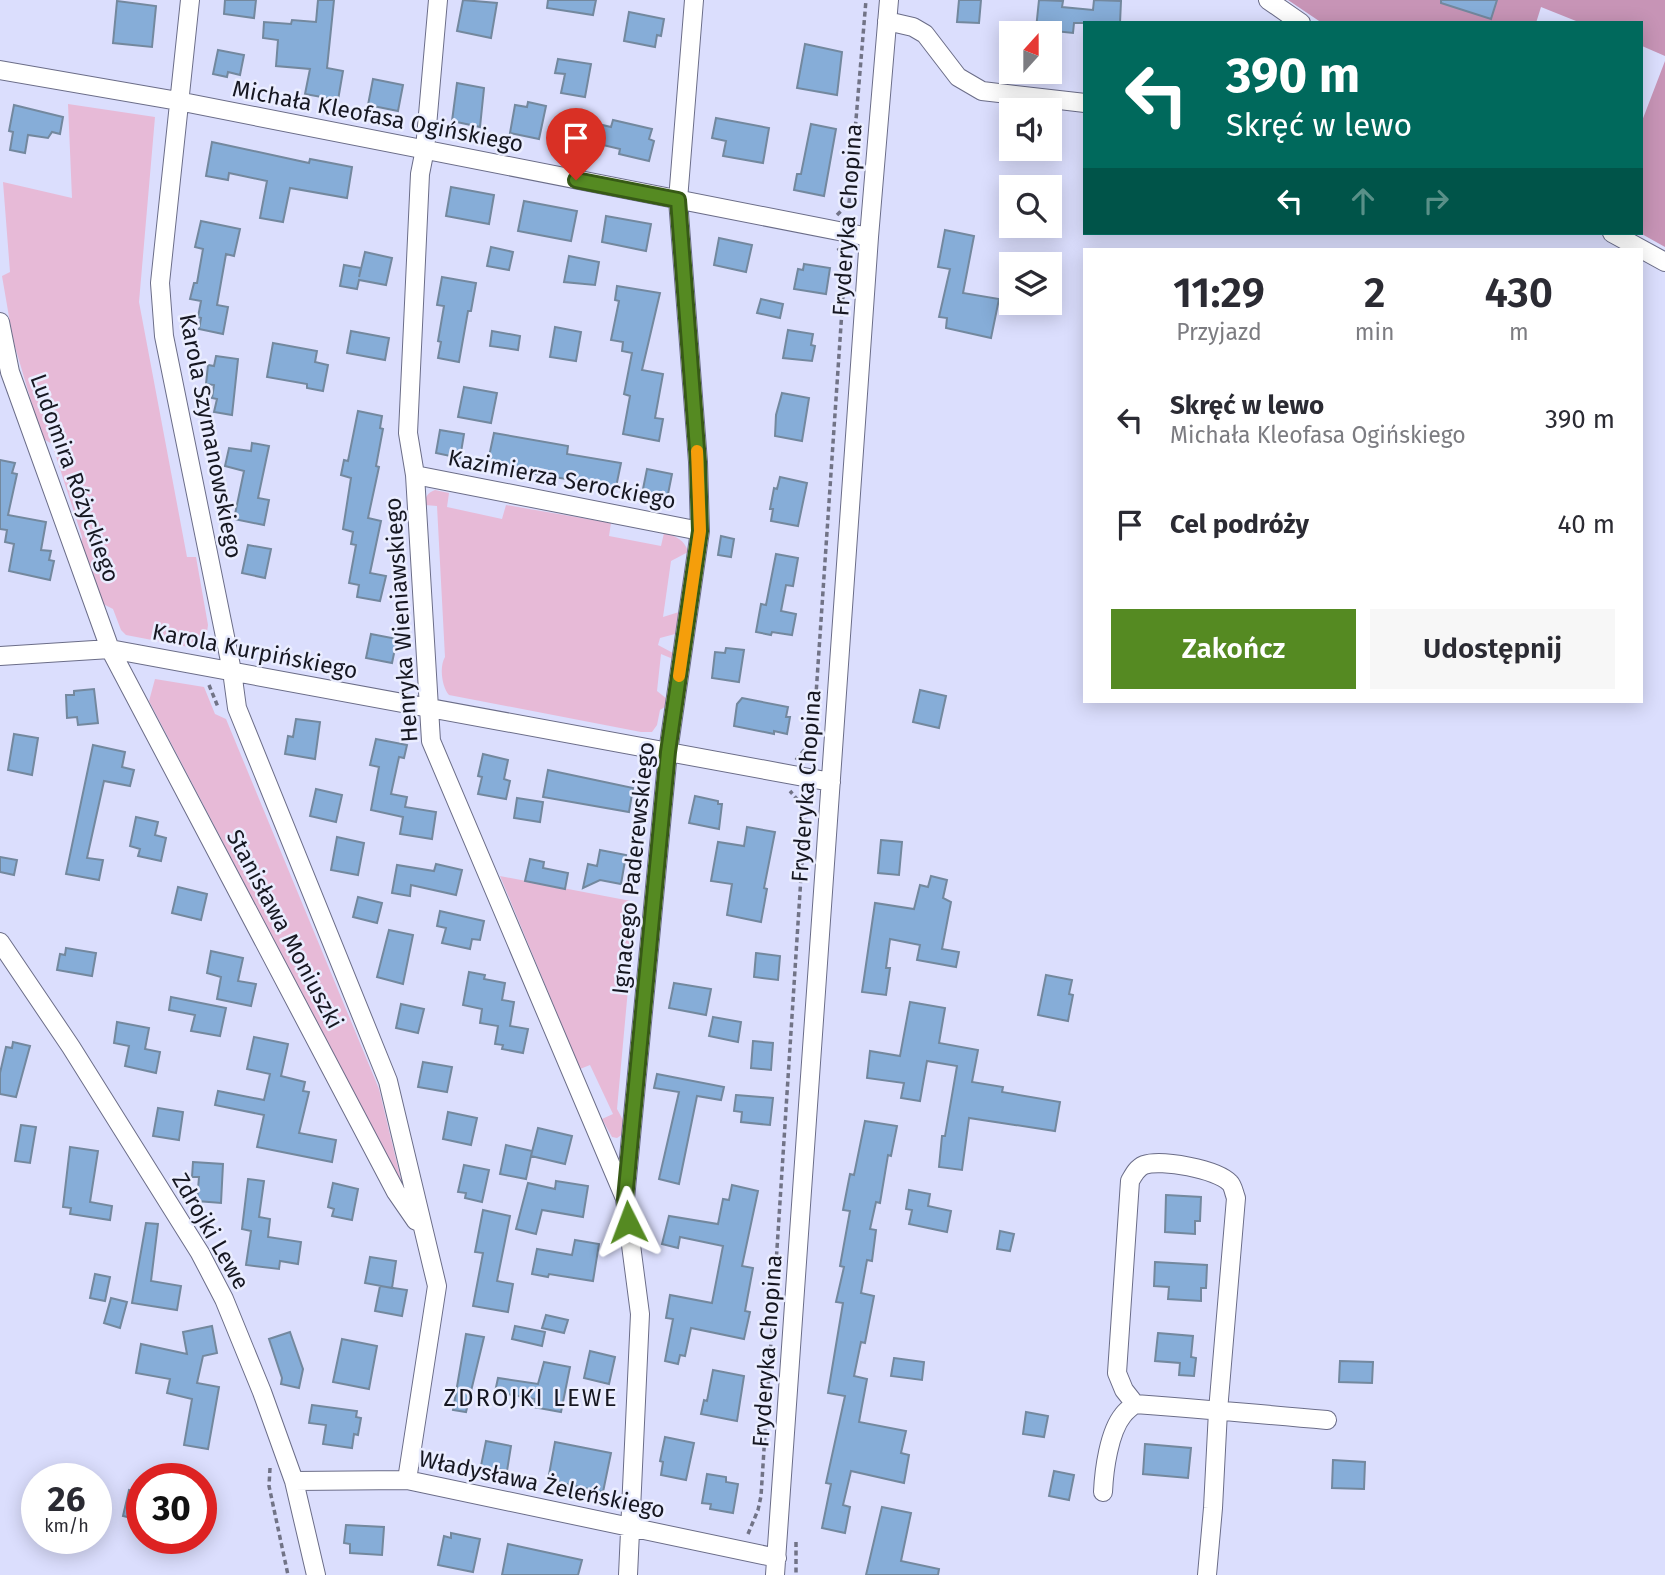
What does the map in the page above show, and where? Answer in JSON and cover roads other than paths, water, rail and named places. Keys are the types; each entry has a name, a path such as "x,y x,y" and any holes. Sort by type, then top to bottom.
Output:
{"street":[{"name":"Karola Szymanowskiego","path":"190,0 160,283 160,306 232,671"},
{"name":"Henryka Wieniawskiego","path":"438,0 425,149 419,184 408,433 415,475 431,741 625,1199"},
{"name":"Ignacego Paderewskiego","path":"628,1575 640,1314 625,1199 668,752 700,531 698,462 678,200 694,0"},
{"name":"Fryderyka Chopina","path":"776,1566 869,236 889,0"},
{"path":"1268,0 1298,21"},
{"path":"887,21 914,27 925,34 958,77 982,91 1083,103"},
{"name":"Michała Kleofasa Ogińskiego","path":"0,70 178,101 869,236"},
{"path":"1616,235 1639,248"},
{"path":"1643,250 1665,262"},
{"name":"Ludomira Różyckiego","path":"0,323 10,372 110,649"},
{"name":"Kazimierza Serockiego","path":"415,475 700,531"},
{"name":"Karola Kurpińskiego","path":"0,656 110,649 831,782"},
{"name":"Stanisława Moniuszki","path":"110,649 396,1192 422,1229"},
{"name":"Stanisława Moniuszki","path":"232,671 237,708 388,1082 437,1286 407,1480"},
{"name":"Zdrojki Lewe","path":"0,942 71,1047 200,1253 229,1311 294,1481 316,1575"},
{"path":"1207,1575 1218,1411 1236,1198 1231,1183 1199,1168 1151,1163 1141,1166 1130,1181 1117,1373 1124,1390 1135,1404 1218,1411 1327,1420"},
{"path":"1103,1492 1114,1430 1123,1415 1135,1404"},
{"name":"Władysława Żeleńskiego","path":"294,1481 407,1480 630,1528 776,1566"}],"district":[{"name":"ZDROJKI LEWE","path":"531,1398"}]}
